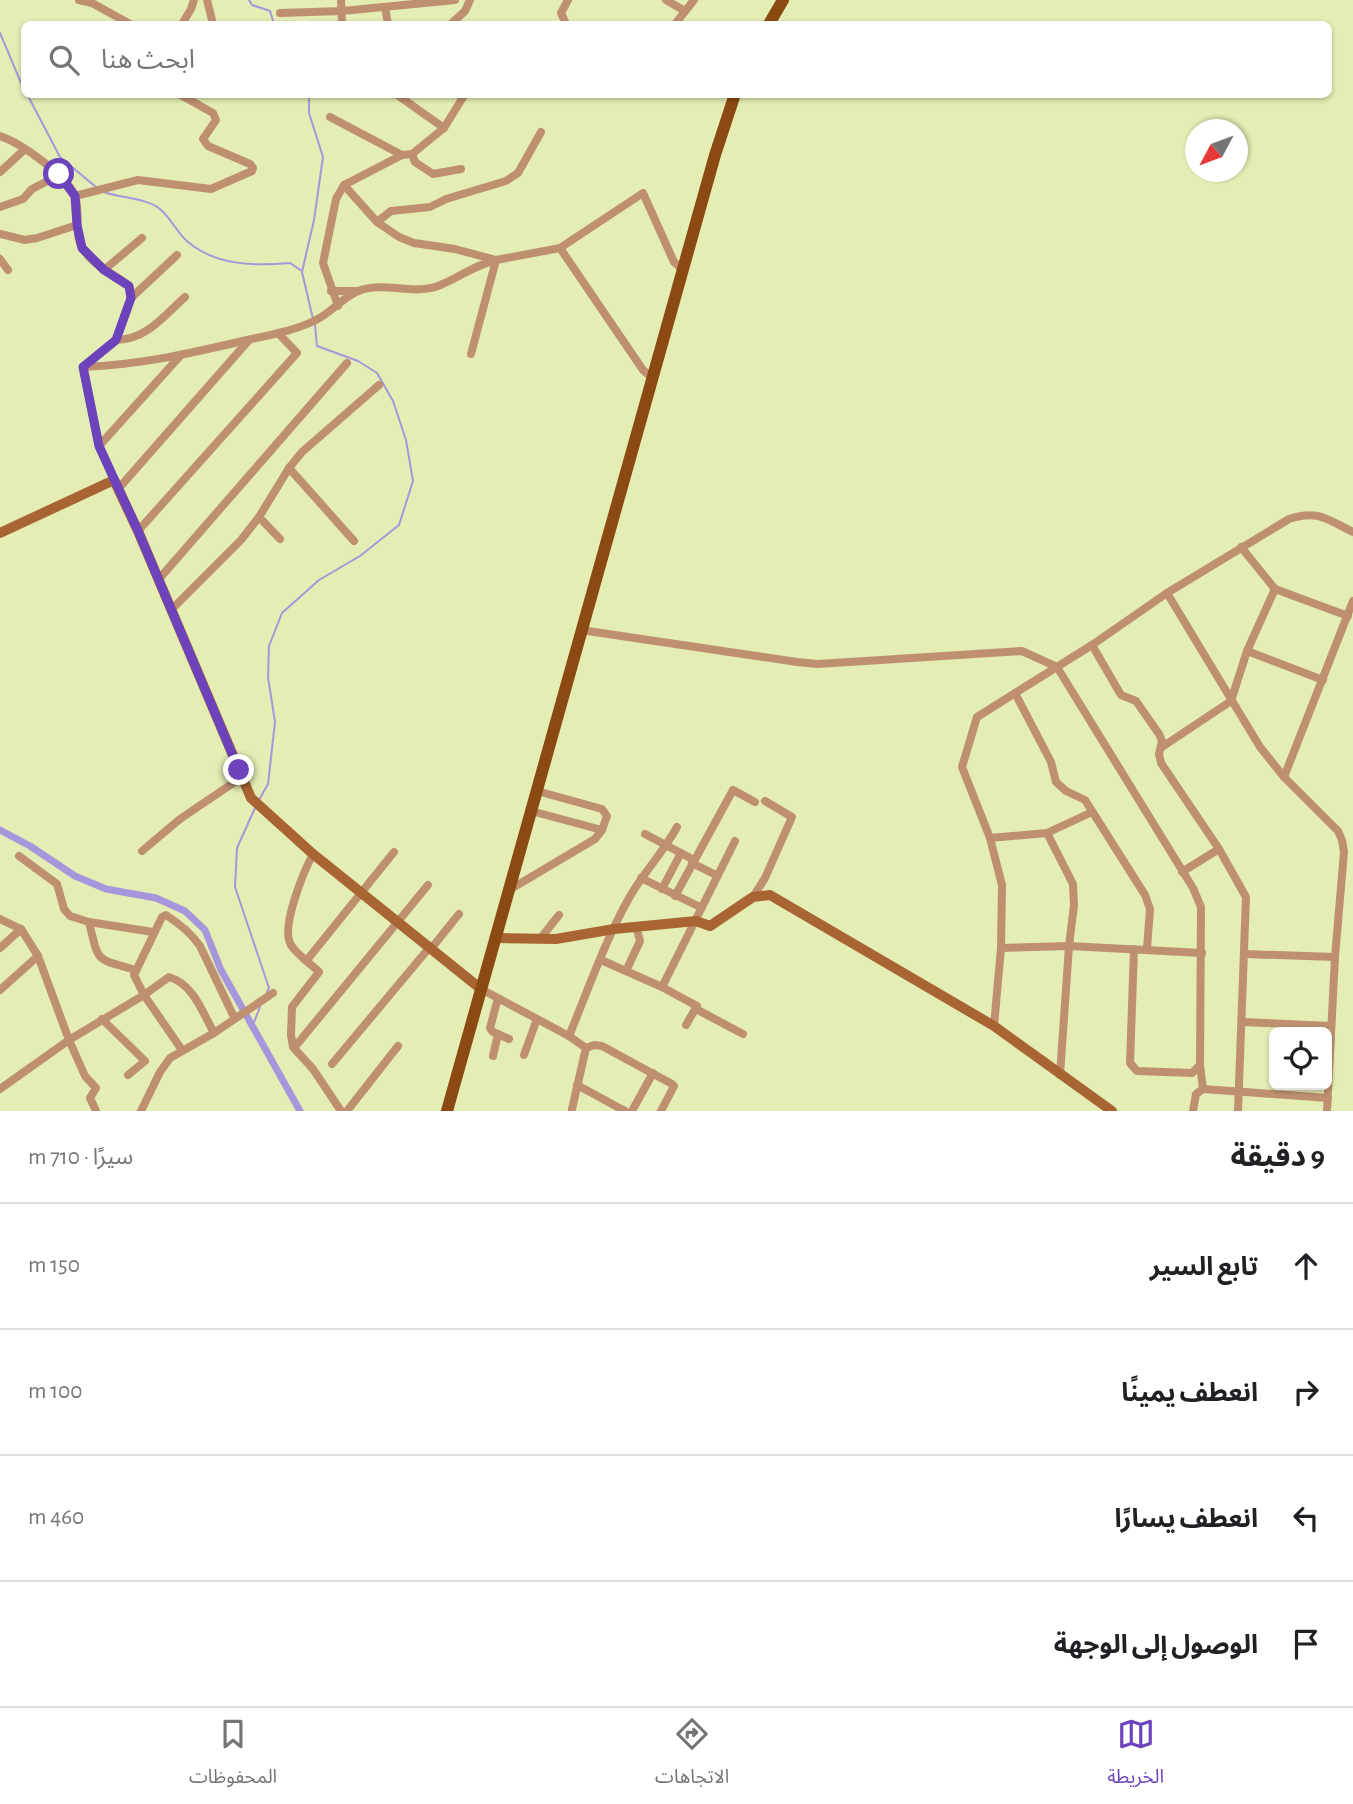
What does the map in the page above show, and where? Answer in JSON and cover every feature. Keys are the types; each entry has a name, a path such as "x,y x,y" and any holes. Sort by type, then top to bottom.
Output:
{"main road":[{"path":"771,21 783,0"},
{"path":"447,1111 715,155 734,98"}],"street":[{"path":"79,0 92,3 119,21"},
{"path":"184,21 194,0"},
{"path":"207,0 212,21"},
{"path":"341,0 342,21"},
{"path":"281,13 342,11 456,0"},
{"path":"454,21 470,0"},
{"path":"565,21 561,13 568,0"},
{"path":"666,0 685,11"},
{"path":"677,21 694,0"},
{"path":"385,7 387,21"},
{"path":"75,196 138,180 211,189 252,172 250,164 208,146 203,139 216,120 213,113 187,98"},
{"path":"402,98 444,128"},
{"path":"338,306 323,263 336,199 344,185 402,156 412,154 444,128 463,98"},
{"path":"330,117 402,156"},
{"path":"377,222 391,211 430,207 446,199 506,181 518,173 541,132"},
{"path":"0,136 59,174 75,196 82,248 104,270 129,286 131,298"},
{"path":"0,172 24,150"},
{"path":"412,154 415,162 433,174 461,169"},
{"path":"0,207 23,199 32,189 59,174"},
{"path":"344,185 377,222 399,237 414,243 455,249 496,260"},
{"path":"331,291 420,290 439,286 478,264 560,248 643,193 674,261 683,270"},
{"path":"0,234 25,240 77,225"},
{"path":"104,270 142,238"},
{"path":"560,248 643,370 653,379"},
{"path":"83,367 116,340 131,298 177,256"},
{"path":"0,259 8,270"},
{"path":"471,354 496,260"},
{"path":"83,367 125,365 180,356 278,332 314,321 358,291"},
{"path":"116,340 130,340 144,334 185,297"},
{"path":"138,531 297,353 278,332"},
{"path":"0,533 116,484 249,340"},
{"path":"99,446 180,356"},
{"path":"159,579 347,363"},
{"path":"83,367 99,446 159,579 251,798 313,854 481,989 569,1036 586,1048"},
{"path":"172,610 241,540 302,453 379,384"},
{"path":"289,468 354,541"},
{"path":"994,1026 1001,948 1002,885 990,838 962,763 977,717 1092,645 1167,593 1289,519 1305,513 1320,516 1353,532"},
{"path":"259,516 280,539"},
{"path":"1241,547 1275,589 1348,616"},
{"path":"1238,1111 1246,897 1219,849 1161,763 1159,754 1164,744 1231,701 1247,651 1275,589"},
{"path":"1167,593 1260,747 1284,777 1338,831 1342,840 1344,852 1331,1027 1242,1022"},
{"path":"1284,777 1353,601"},
{"path":"581,630 818,664 1022,651 1057,667 1201,907 1200,1065 1203,1089"},
{"path":"1092,645 1121,695 1136,701 1164,744"},
{"path":"1247,651 1323,681"},
{"path":"1015,693 1051,762 1056,782 1066,791 1085,800 1149,903 1147,949"},
{"path":"142,851 180,819 242,777"},
{"path":"508,891 580,849 602,830 607,816 602,809 537,790"},
{"path":"675,895 733,790 755,802"},
{"path":"495,938 556,939 636,926 696,921 710,926 753,897 765,878 792,817 765,801"},
{"path":"531,811 602,830"},
{"path":"990,838 1047,833 1093,812"},
{"path":"569,1036 614,929 641,878 667,846 677,827"},
{"path":"1047,833 1073,884 1074,905 1060,1074"},
{"path":"645,834 716,875"},
{"path":"662,986 735,841"},
{"path":"1182,872 1219,849"},
{"path":"307,960 394,852"},
{"path":"662,889 681,853"},
{"path":"313,854 300,887 288,932 290,944 320,972 292,1007 291,1035 294,1048 313,1069 341,1111"},
{"path":"19,856 57,884 64,908 70,916 89,922 153,932"},
{"path":"641,878 701,906"},
{"path":"294,1048 428,885"},
{"path":"753,897 770,895 994,1026 1112,1111"},
{"path":"332,1065 459,914"},
{"path":"182,1050 144,995 134,975 162,917 166,915 184,926 193,936 236,1016"},
{"path":"540,939 559,915"},
{"path":"0,919 20,929 38,956 69,1040 85,1076 96,1087 90,1098 96,1111"},
{"path":"89,922 96,953 102,960 136,970"},
{"path":"626,971 640,941 636,926"},
{"path":"0,948 20,929"},
{"path":"1001,948 1069,946 1202,953"},
{"path":"1134,949 1130,1063 1133,1069 1185,1074 1192,1073 1200,1065"},
{"path":"1244,954 1335,957"},
{"path":"0,990 38,956"},
{"path":"601,960 662,986 697,1006 696,1009 743,1034"},
{"path":"0,1089 69,1040 144,995 169,976 181,980 190,989 214,1032"},
{"path":"141,1111 170,1058 273,993"},
{"path":"498,998 490,1028 509,1039"},
{"path":"686,1026 696,1009"},
{"path":"102,1019 145,1061 128,1075"},
{"path":"524,1055 537,1019"},
{"path":"493,1056 498,1034"},
{"path":"347,1111 398,1046"},
{"path":"586,1048 602,1046 674,1086 661,1111"},
{"path":"572,1109 586,1048"},
{"path":"632,1111 653,1073"},
{"path":"577,1085 625,1111"},
{"path":"1193,1111 1196,1094 1203,1089 1328,1098"},
{"path":"1328,1090 1328,1111"}],"waterway":[{"path":"249,0 252,5 270,11 273,21"},
{"path":"0,33 21,83"},
{"path":"29,98 60,157 96,187"},
{"path":"309,98 309,113 323,157 314,220 302,272 313,319"},
{"path":"104,192 155,205 188,242 211,256 236,263 290,263 302,271"},
{"path":"259,800 268,784 275,722 268,677 269,646 282,613 319,580 360,556 399,525 413,481 406,440 393,401 377,373 358,361 317,346 315,325"},
{"path":"255,808 237,848 235,887 269,988 267,992"},
{"path":"0,830 75,876 106,889 156,898 185,911 205,930 221,970 300,1111"},
{"path":"252,1027 260,1007"}],"route":[{"path":"59,174 75,196 82,248 104,270 129,286 131,298 116,340 83,367 99,446 239,770"}]}
